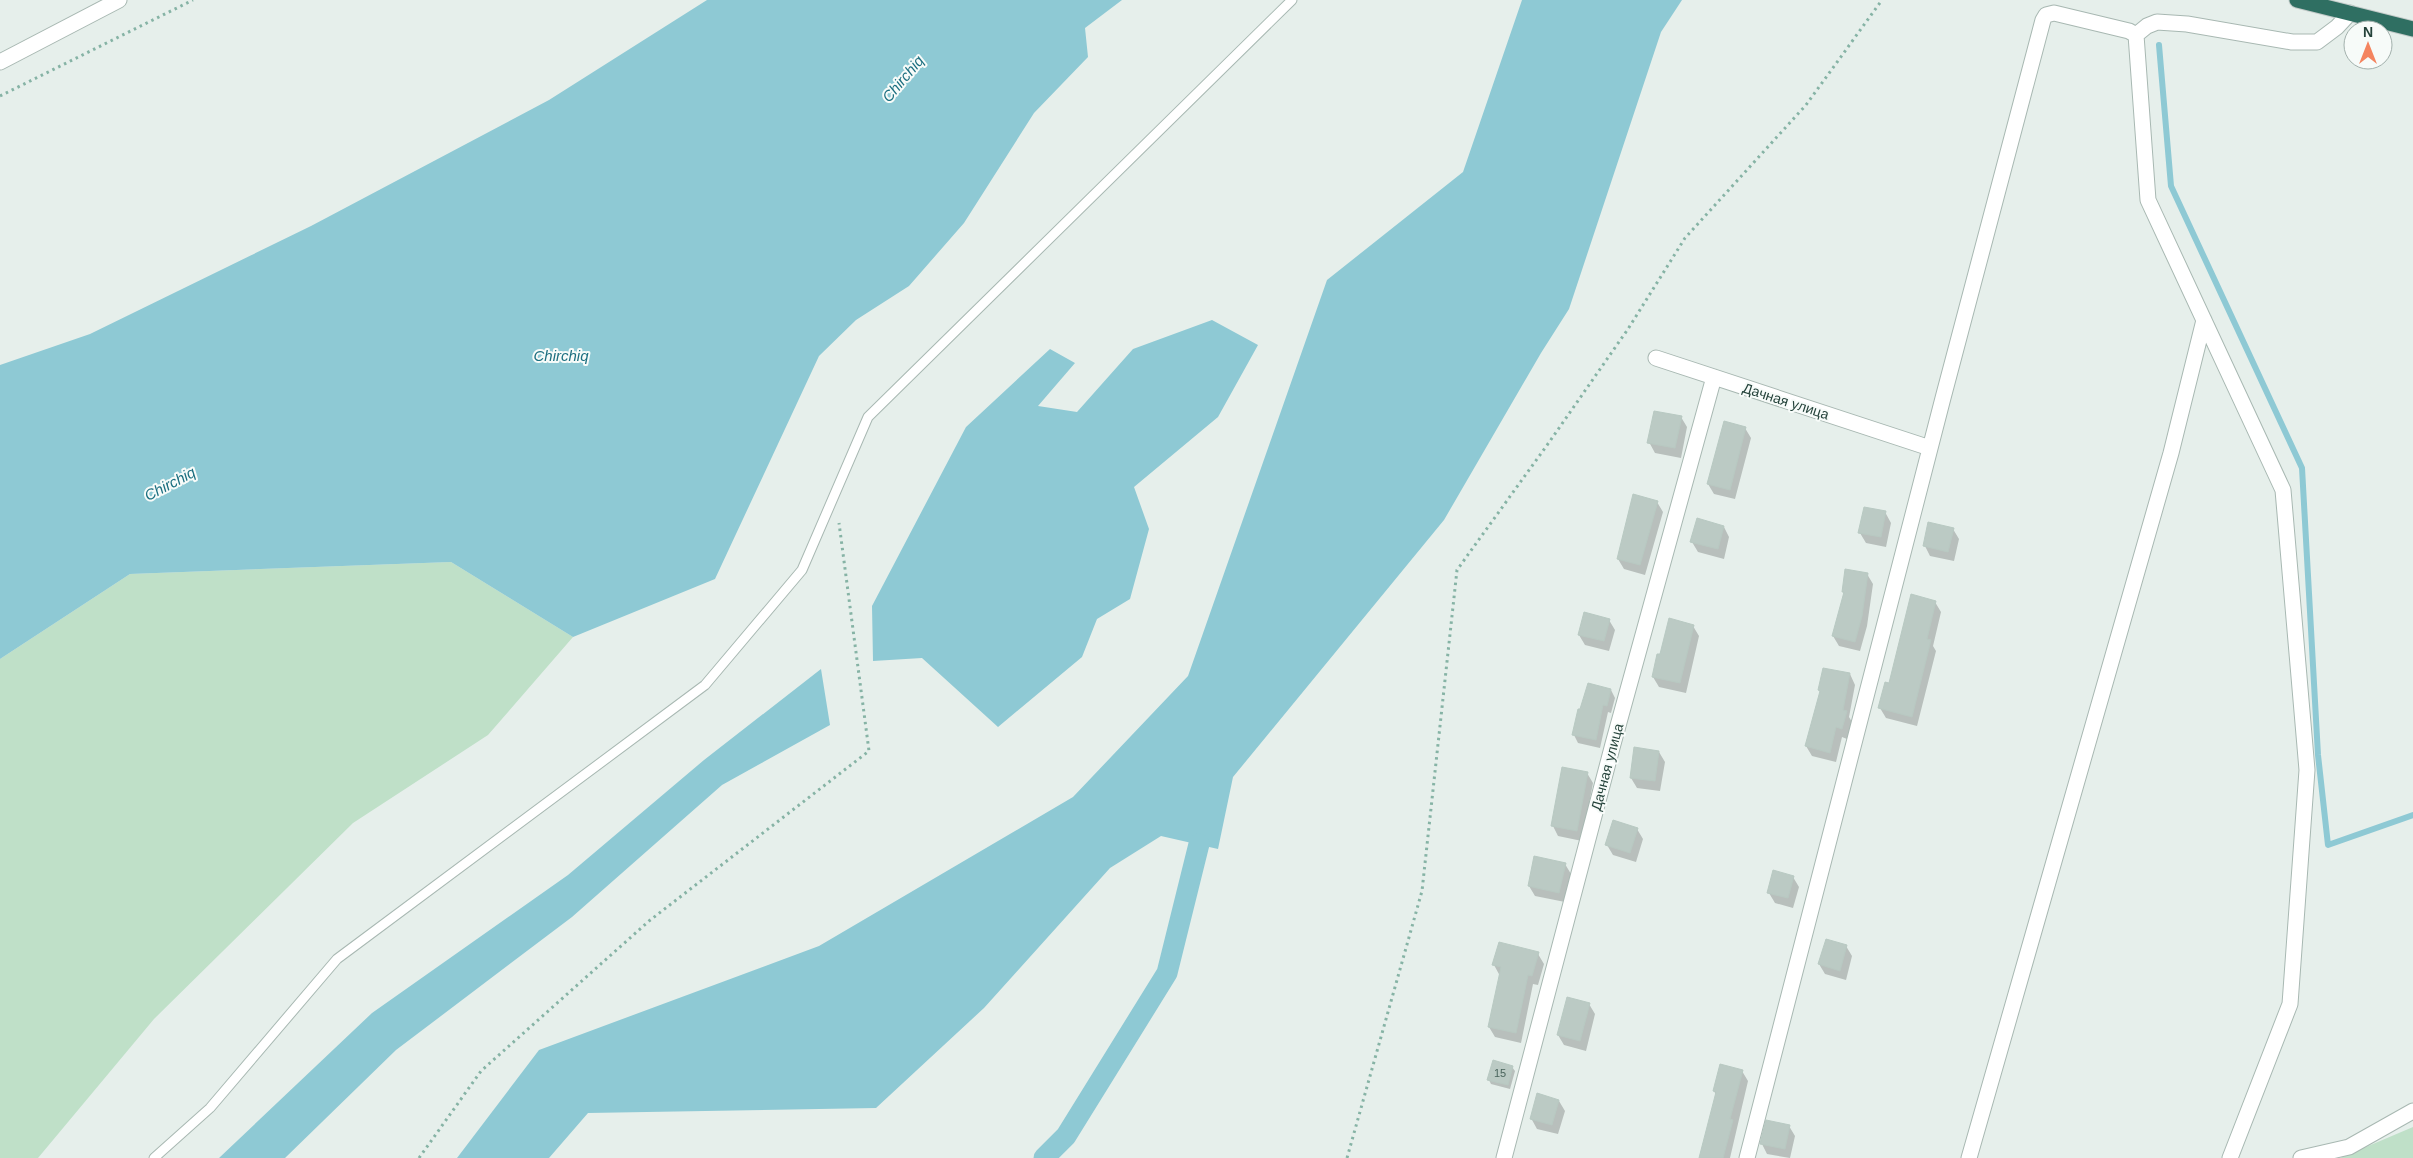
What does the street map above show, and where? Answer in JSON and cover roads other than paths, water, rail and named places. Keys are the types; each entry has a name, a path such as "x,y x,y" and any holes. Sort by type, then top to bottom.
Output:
{"highway":[{"path":"2297,0 2413,29"}],"street":[{"path":"0,62 118,0"},
{"path":"1748,1158 1930,448 2043,20 2046,15 2054,13 2129,31 2136,35"},
{"path":"2136,35 2147,26 2157,22 2187,24 2292,42 2316,42 2337,27 2350,13"},
{"path":"2136,35 2148,200 2283,490 2306,770 2290,1004 2230,1158"},
{"path":"1969,1158 2171,453 2204,320"},
{"path":"1656,358 1714,377"},
{"name":"Дачная улица","path":"1504,1158 1613,744 1714,377 1930,448"},
{"path":"2301,1158 2349,1147 2413,1111"}],"lane":[{"path":"154,1158 210,1108 337,959 705,685 802,570 868,417 1292,0"}],"water":[{"name":"Chirchiq","path":"707,0 1122,0 1085,28 1088,57 1034,113 964,223 909,286 856,320 819,356 715,579 573,637 451,562 130,574 0,659 0,365 90,334 311,226 549,100"},
{"path":"1522,0 1682,0 1661,32 1569,309 1541,353 1444,520 1233,777 1218,849 1161,836 1110,868 984,1008 876,1108 588,1113 549,1158 457,1158 539,1050 819,946 1073,797 1188,676 1327,280 1463,172"},
{"path":"1212,320 1258,345 1218,417 1134,487 1149,529 1130,599 1097,619 1082,657 998,727 922,658 873,661 872,606 966,427 1050,349 1075,363 1038,406 1077,412 1133,349"},
{"path":"821,669 830,725 722,785 572,917 396,1050 285,1158 219,1158 372,1013 568,875 704,760"}],"waterway":[{"path":"2159,45 2171,186 2302,468 2318,755 2328,845 2413,815"},
{"path":"1044,1158 1066,1136 1167,973 1199,844"}]}
